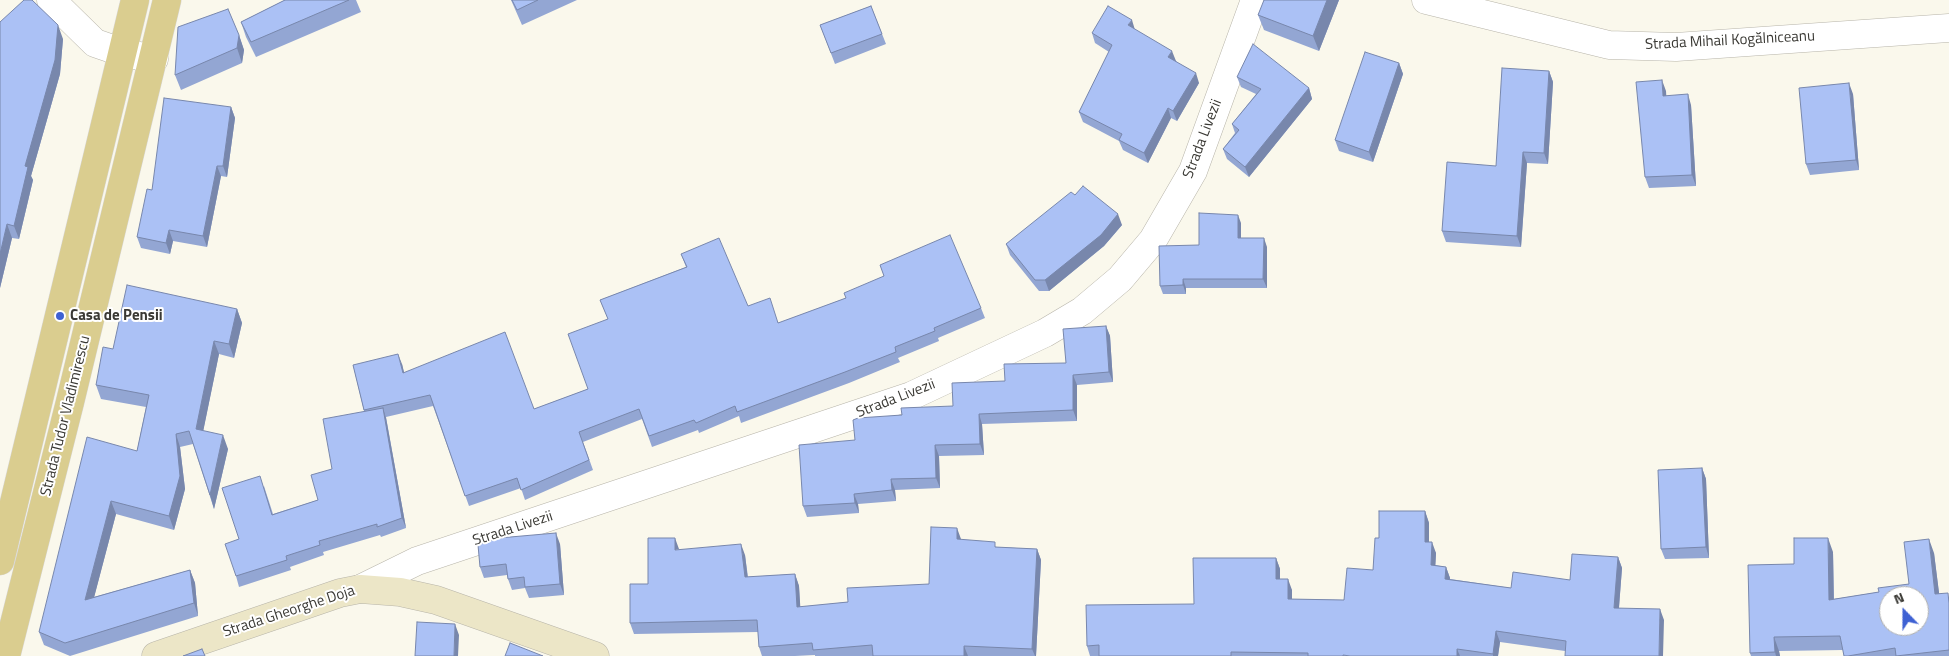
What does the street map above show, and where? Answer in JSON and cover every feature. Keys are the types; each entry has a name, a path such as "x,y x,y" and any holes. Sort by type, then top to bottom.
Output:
{"main road":[{"name":"Strada Tudor Vladimirescu","path":"0,561 124,53 135,0"},
{"name":"Strada Tudor Vladimirescu","path":"6,656 167,0"}],"street":[{"path":"51,0 95,43 124,53 154,59"},
{"name":"Strada Livezii","path":"360,589 417,561 911,396 1029,341 1082,311 1120,279 1153,240 1193,171 1255,0"},
{"name":"Strada Mihail Kogălniceanu","path":"1426,0 1609,45 1676,47 1949,28"},
{"name":"Strada Gheorghe Doja","path":"156,656 340,593 360,589 400,592 436,600 595,656"}],"building":[{"path":"24,0 32,0 58,25 55,60 25,166 28,167 14,226 7,224 0,254 0,22"},
{"path":"285,0 349,0 251,42 241,22"},
{"path":"512,0 538,0 517,10"},
{"path":"1264,0 1327,0 1313,36 1258,15"},
{"path":"871,6 882,34 831,53 820,25"},
{"path":"1108,6 1132,20 1128,25 1172,51 1168,57 1196,73 1173,111 1168,108 1144,153 1119,140 1122,134 1079,112 1112,45 1092,33"},
{"path":"228,9 239,35 237,48 175,75 178,27"},
{"path":"1253,44 1309,88 1245,167 1223,149 1239,130 1232,124 1261,89 1237,77"},
{"path":"1365,52 1399,63 1369,152 1335,140"},
{"path":"1502,68 1549,71 1544,153 1523,152 1517,236 1442,231 1447,162 1496,166"},
{"path":"1662,80 1663,96 1688,94 1692,175 1645,177 1636,82"},
{"path":"1849,83 1856,160 1806,164 1799,88"},
{"path":"164,98 231,107 223,166 217,166 203,236 169,230 166,243 137,237 147,189 152,190"},
{"path":"1083,186 1118,214 1101,235 1045,280 1035,280 1006,244 1071,192 1075,195"},
{"path":"1199,213 1238,215 1238,238 1264,238 1263,279 1183,279 1183,285 1160,286 1159,246 1199,245"},
{"path":"950,235 981,308 934,328 935,331 895,347 896,352 737,412 735,406 696,423 694,420 649,436 639,409 579,432 589,460 521,490 517,478 465,496 430,395 364,410 353,365 398,354 403,373 505,332 534,409 588,389 568,334 608,319 600,300 687,267 681,254 719,238 748,306 770,298 778,323 846,298 844,293 884,276 880,265"},
{"path":"127,285 237,309 229,344 214,341 196,429 223,435 210,495 189,431 176,434 180,476 169,516 111,501 85,600 190,570 194,603 65,643 39,632 87,437 137,451 149,395 96,385 103,347 113,349"},
{"path":"1106,326 1109,372 1073,375 1073,410 979,414 980,444 935,445 936,478 891,479 892,490 854,494 855,503 803,506 799,445 855,440 853,420 858,418 902,415 901,408 953,406 952,383 1005,381 1004,364 1066,363 1063,329"},
{"path":"383,408 402,518 377,527 377,524 319,541 320,545 286,556 287,560 236,576 225,544 239,539 222,488 260,476 272,515 318,500 311,475 332,469 323,419"},
{"path":"1702,468 1706,547 1661,549 1658,470"},
{"path":"1379,511 1425,511 1425,542 1432,542 1431,565 1446,567 1445,579 1511,588 1513,572 1570,580 1572,554 1618,557 1614,608 1660,609 1659,656 1565,656 1566,641 1496,631 1493,654 1457,649 1457,656 1308,656 1308,653 1231,652 1231,656 1099,656 1099,645 1087,646 1086,605 1194,604 1193,558 1276,558 1276,579 1288,579 1288,599 1344,600 1347,568 1373,570 1375,538 1379,538"},
{"path":"931,527 957,528 957,539 995,542 995,547 1037,549 1032,649 964,646 964,656 873,656 872,645 813,650 812,643 759,647 757,620 630,623 630,584 648,584 648,538 675,538 675,550 741,544 745,577 795,574 797,607 848,602 847,588 929,584"},
{"path":"556,533 560,584 525,587 524,577 508,579 506,564 480,567 478,545 499,538"},
{"path":"1794,538 1828,538 1829,600 1879,592 1879,636 1929,636 1929,586 1894,586 1909,584 1904,542 1929,539 1935,594 1948,593 1949,650 1896,656 1895,648 1844,656 1840,636 1774,637 1775,652 1750,653 1748,565 1794,564"},
{"path":"417,622 455,624 454,656 415,656"},
{"path":"510,643 543,656 505,656"},
{"path":"202,649 205,656 183,656"}],"place":[{"name":"Casa de Pensii","path":"60,316"}]}
